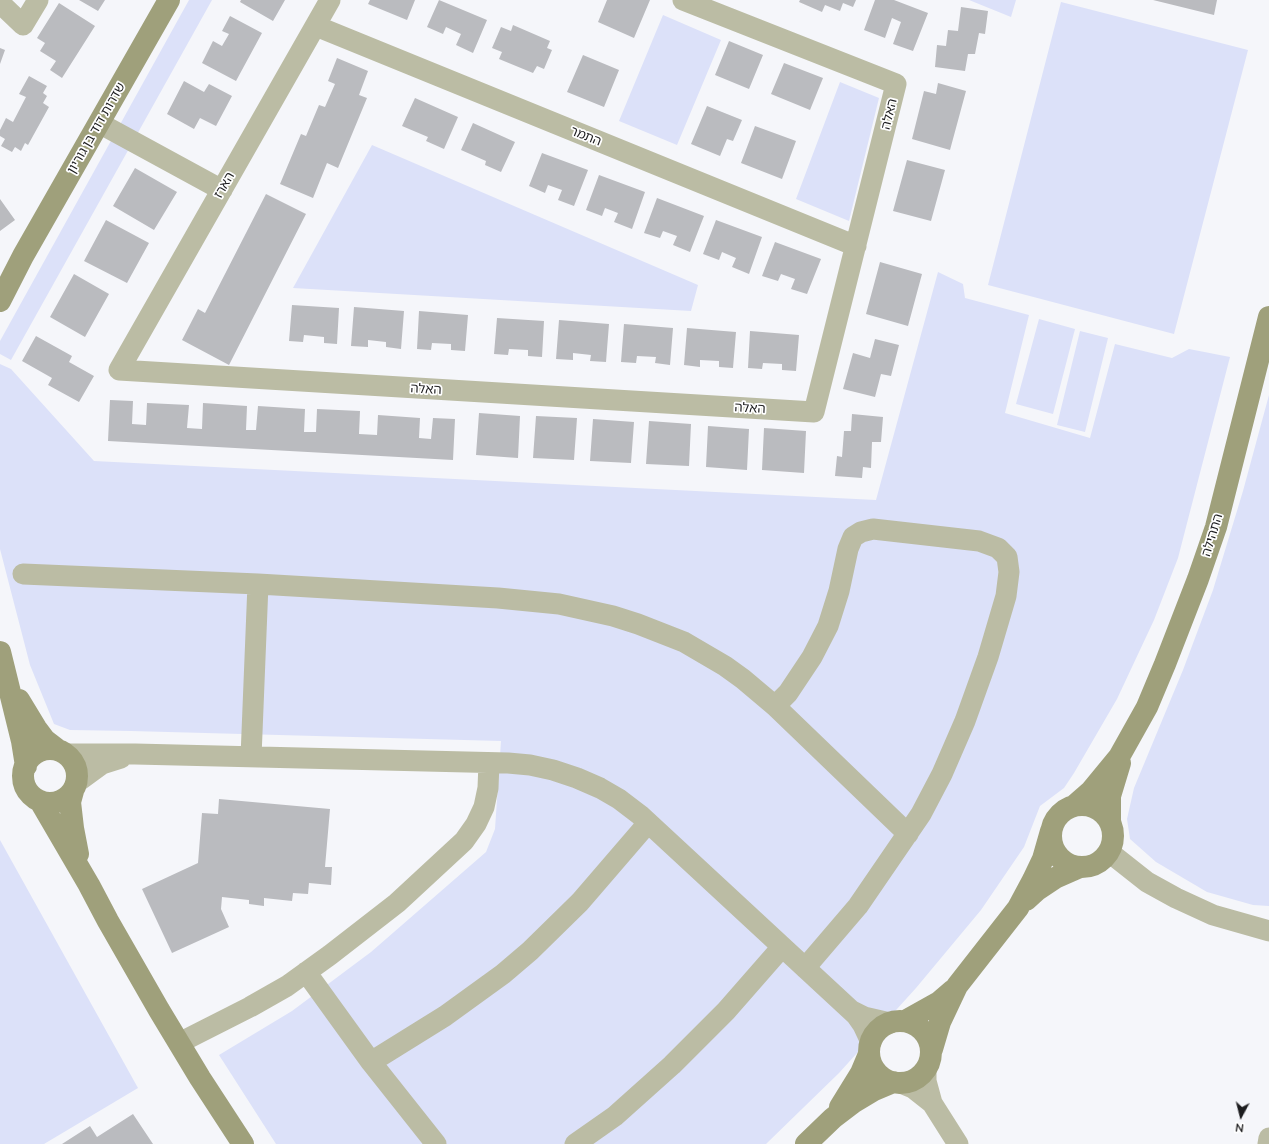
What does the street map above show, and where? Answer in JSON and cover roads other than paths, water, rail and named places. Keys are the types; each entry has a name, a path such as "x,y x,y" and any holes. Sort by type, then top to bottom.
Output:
{"street":[{"path":"0,3 23,26 38,0"},
{"name":"שדרות דוד בן גוריון","path":"0,301 23,256 168,0"},
{"name":"הארז","path":"118,370 330,0"},
{"name":"האלה","path":"118,370 814,412 896,84 683,0"},
{"name":"התמר","path":"316,26 856,246"},
{"path":"99,123 222,190"},
{"name":"שדרות דוד בן גוריון","path":"0,277 10,270 23,256"},
{"name":"התהילה","path":"1075,805 1092,791 1119,758 1147,707 1165,664 1216,527 1269,317"},
{"path":"775,706 788,693 812,657 828,626 839,591 848,549 853,537 857,534 873,529 979,541 998,548 1007,557 1009,572 1006,596 988,657 965,721 942,774 921,814 858,906 805,968"},
{"path":"23,574 258,584 498,598 559,604 638,624 684,642 725,666 743,679 775,706 908,834"},
{"path":"251,757 258,584"},
{"path":"0,652 22,741 26,766"},
{"path":"7,678 24,711 45,740 72,759 76,767 77,775 70,802 73,828 80,861 90,885 108,921 159,1010 243,1144"},
{"name":"התהילה","path":"1110,821 1110,796 1127,743"},
{"path":"90,885 40,801 27,789 24,780 24,771 33,756 41,751 50,749 62,752 530,765 553,770 600,788 619,799 648,823 856,1015 862,1025 870,1048 873,1068 888,1081 909,1082 919,1077 929,1059 940,1022 957,986"},
{"path":"40,801 58,801 67,797 74,787 87,774 102,764 135,754"},
{"path":"179,1043 250,1007 287,986 397,903 464,841 476,824 484,807 488,788 489,763"},
{"path":"833,1118 862,1073 877,1030 885,1024 897,1022 939,1002 957,986 1018,908 1037,890 1055,878 1080,867 1096,863 1109,852 1113,842 1113,831 1110,821 1103,812 1096,807 1075,805 1065,809 1054,821 1043,859 1018,908"},
{"path":"371,1062 444,1016 503,974 530,951 580,902 648,823"},
{"path":"1051,831 1051,842 1055,852 1063,860 1080,867"},
{"path":"1109,852 1147,882 1176,898 1213,915 1269,931"},
{"path":"575,1144 614,1116 672,1065 731,1005 782,947"},
{"path":"306,972 371,1062 436,1144"},
{"path":"852,1011 864,1017 914,1024 923,1030 929,1039 929,1059 926,1081 932,1103 958,1144"},
{"path":"806,1144 833,1118 854,1102 874,1090 897,1082 913,1088 932,1103"},
{"path":"1268,1144 1269,1138"}]}
